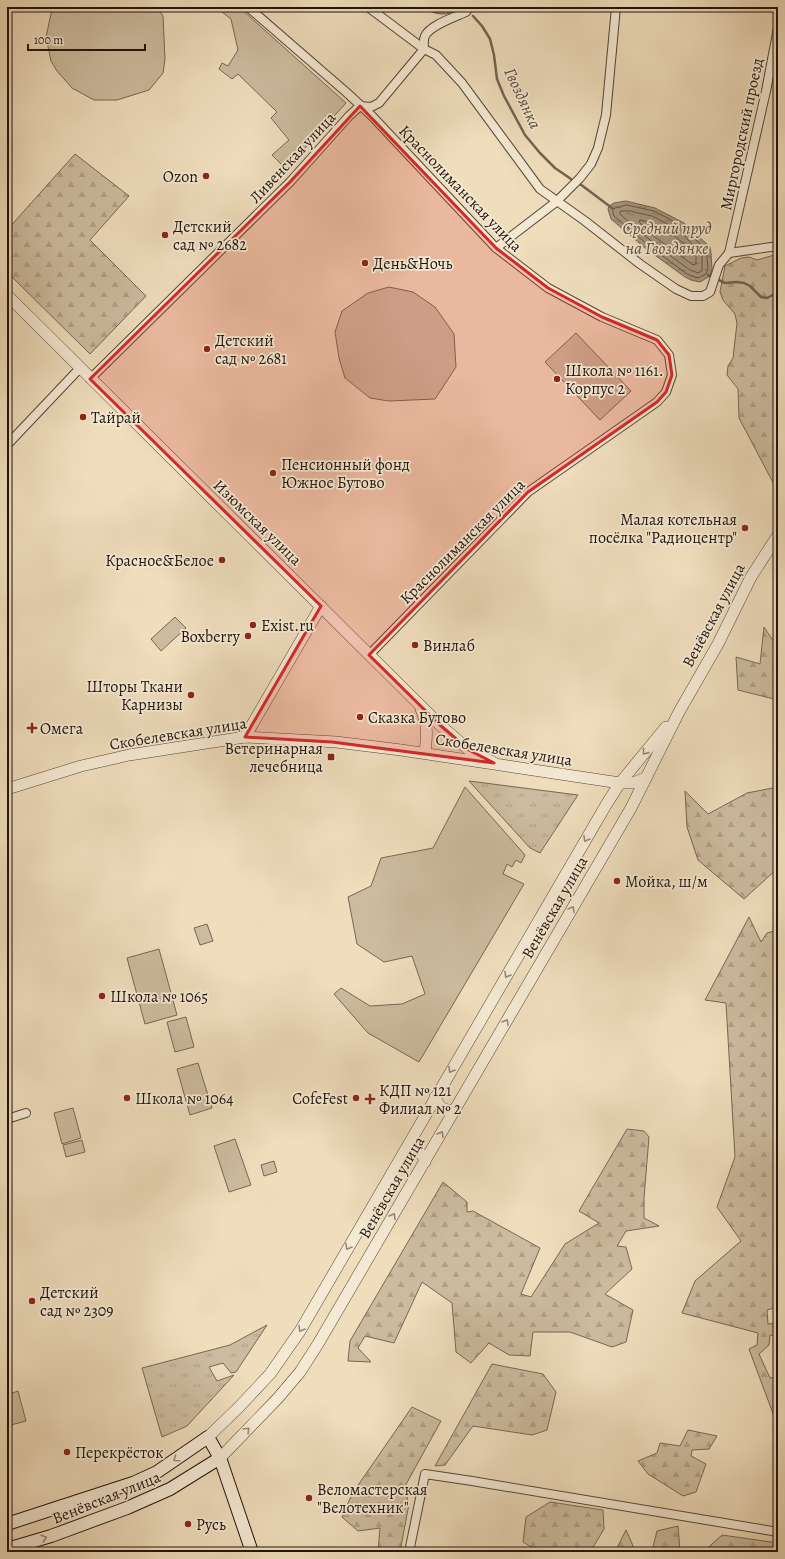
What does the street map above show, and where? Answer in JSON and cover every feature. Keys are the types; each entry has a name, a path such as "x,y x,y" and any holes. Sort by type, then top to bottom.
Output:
{"main road":[{"path":"208,1437 220,1458 252,1552"},
{"name":"Венёвская улица","path":"7,1524 134,1483 157,1472 208,1437"},
{"name":"Венёвская улица","path":"7,1549 51,1536 127,1508 170,1489 220,1458"}],"street":[{"name":"Краснолиманская улица","path":"248,7 372,116 496,248 548,288 602,317 657,340 669,356 672,375 666,392 657,402 528,492 369,655"},
{"path":"368,7 424,49 436,55 462,83 540,189 556,202"},
{"path":"360,106 372,107 379,104 424,49 424,36 430,29 466,12 469,7"},
{"path":"496,248 556,202 580,178 591,164 598,148 606,115 616,7"},
{"name":"Миргородский проезд","path":"556,202 640,264 676,288 691,296 704,296 710,292 719,265 729,253 766,91 778,28"},
{"name":"Ливенская улица","path":"90,379 290,182 348,116 360,106"},
{"path":"729,253 778,246"},
{"name":"Изюмская улица","path":"7,295 265,554 321,606 420,706 469,750 494,763"},
{"path":"7,444 80,368"},
{"name":"Венёвская улица","path":"220,1458 278,1398 300,1372 322,1339 631,808 679,712 718,644 751,577 778,535"},
{"path":"245,737 321,606"},
{"path":"420,706 426,722 427,734 425,753"},
{"name":"Венёвская улица","path":"208,1437 240,1407 270,1374 300,1331 606,805 620,783 679,712"},
{"name":"Скобелевская улица","path":"7,790 81,766 129,755 245,737 336,742 425,753 620,783 633,782 646,778"},
{"path":"592,778 602,784 605,788 608,798 606,805"},
{"path":"620,783 628,787 631,791 633,796 631,808"},
{"path":"435,1098 440,1108 444,1110 455,1110"},
{"path":"7,1119 26,1113"},
{"path":"404,1152 417,1151 423,1156 425,1162"},
{"path":"409,1552 425,1474 472,1480 778,1532"}],"highlighted area":[{"path":"360,106 496,248 548,288 602,317 657,340 669,355 672,375 666,392 657,402 528,492 369,655 440,725 469,750 494,763 332,742 245,737 321,606 90,379 290,182"}],"green space":[{"path":"54,7 157,7 163,16 165,59 163,73 149,90 117,100 94,100 72,88 57,71 51,61 46,37 52,9"},
{"path":"226,7 239,7 346,103 286,169 272,155 289,140 271,118 277,112 238,74 232,79 219,69 222,63 228,66 238,50 231,19 222,12"},
{"path":"75,154 129,196 90,240 146,296 90,354 7,272 7,230"},
{"path":"778,254 778,492 739,418 738,389 727,375 728,366 733,358 737,323 735,314 723,300 720,292 725,266 741,258 749,257 757,260"},
{"path":"389,287 413,292 435,307 454,334 456,367 435,399 389,401 370,398 345,378 339,358 335,332 342,311 368,293"},
{"path":"576,333 631,391 600,420 545,362"},
{"path":"175,617 186,628 161,651 151,639"},
{"path":"764,627 778,648 778,700 738,690 736,657 760,664"},
{"path":"469,781 578,795 540,853 530,848"},
{"path":"465,787 525,855 521,863 516,860 512,867 507,864 503,874 524,884 419,1062 368,1033 334,994 341,988 370,1006 402,1004 425,994 412,956 384,962 357,944 348,897 371,886 381,858 433,848"},
{"path":"778,787 778,868 744,899 698,860 687,827 685,791 708,814 747,793"},
{"path":"749,917 761,942 767,933 778,930 778,1307 767,1310 768,1324 778,1323 778,1336 770,1335 769,1345 759,1354 770,1378 778,1377 778,1427 749,1349 757,1345 758,1333 682,1313 695,1281 741,1241 717,1207 735,1157 726,1003 705,1000"},
{"path":"207,924 213,941 200,945 194,928"},
{"path":"159,949 177,1015 145,1024 127,958"},
{"path":"186,1017 194,1047 175,1052 167,1022"},
{"path":"198,1063 212,1108 190,1115 177,1069"},
{"path":"73,1108 81,1138 62,1144 54,1113"},
{"path":"627,1129 644,1131 649,1137 644,1198 644,1218 659,1226 626,1231 617,1246 626,1247 632,1269 605,1294 633,1310 626,1342 612,1347 570,1332 533,1332 530,1356 509,1355 489,1343 471,1363 456,1352 452,1303 422,1282 394,1343 365,1336 358,1348 371,1362 348,1361 350,1341 443,1182 467,1202 467,1212 473,1211 540,1248 521,1294 531,1297 565,1244 599,1223 579,1211"},
{"path":"235,1139 251,1185 229,1192 214,1146"},
{"path":"82,1140 85,1152 66,1157 63,1145"},
{"path":"274,1161 277,1172 264,1176 261,1165"},
{"path":"267,1325 236,1372 231,1373 223,1363 209,1367 217,1381 234,1375 187,1426 162,1437 142,1368 230,1345"},
{"path":"492,1364 543,1374 556,1392 547,1430 532,1435 473,1426 445,1465 435,1466"},
{"path":"18,1391 26,1421 7,1426 7,1395"},
{"path":"412,1407 441,1421 404,1488 409,1504 400,1552 378,1552 380,1528 358,1531 342,1517 352,1494"},
{"path":"688,1430 717,1436 709,1449 692,1450 691,1456 706,1464 696,1492 683,1496 648,1474 638,1461 657,1453 660,1443 680,1446"},
{"path":"550,1502 603,1510 604,1529 592,1549 592,1552 539,1552 523,1542 526,1517"},
{"path":"678,1526 680,1552 615,1552 626,1530 634,1548 652,1551 657,1531"},
{"path":"722,1535 778,1543 778,1552 703,1552"}],"water":[{"path":"423,7 466,7 466,9 439,14"},
{"name":"Средний пруд на Гвоздянке","path":"626,201 655,208 684,223 710,247 712,269 710,276 700,282 685,277 645,248 611,219 608,209 609,206 614,203"}],"waterway":[{"name":"Гвоздянка","path":"473,16 482,26 490,39 497,79 504,96 525,135 555,168 571,179"},
{"name":"Гвоздянка","path":"580,184 612,208"},
{"name":"Гвоздянка","path":"708,275 725,283 744,283 750,286 761,297 767,298 778,292"}],"place":[{"name":"Ozon","path":"206,176"},
{"name":"Детский сад № 2682","path":"165,235"},
{"name":"День&Ночь","path":"365,263"},
{"name":"Детский сад № 2681","path":"207,349"},
{"name":"Школа № 1161. Корпус 2","path":"557,379"},
{"name":"Тайрай","path":"83,417"},
{"name":"Пенсионный фонд Южное Бутово","path":"273,473"},
{"name":"Малая котельная посёлка \"Радиоцентр\"","path":"745,528"},
{"name":"Красное&Белое","path":"222,560"},
{"name":"Exist.ru","path":"253,625"},
{"name":"Boxberry","path":"248,636"},
{"name":"Винлаб","path":"415,645"},
{"name":"Шторы Ткани Карнизы","path":"191,695"},
{"name":"Сказка Бутово","path":"360,717"},
{"name":"Омега","path":"32,728"},
{"name":"Ветеринарная лечебница","path":"331,757"},
{"name":"Мойка, ш/м","path":"617,881"},
{"name":"Школа № 1065","path":"102,996"},
{"name":"Школа № 1064","path":"127,1098"},
{"name":"CofeFest","path":"356,1098"},
{"name":"КДП № 121 Филиал № 2","path":"370,1099"},
{"name":"Детский сад № 2309","path":"32,1301"},
{"name":"Перекрёсток","path":"67,1452"},
{"name":"Веломастерская \"Велотехник\"","path":"309,1498"},
{"name":"Русь","path":"188,1524"}]}
